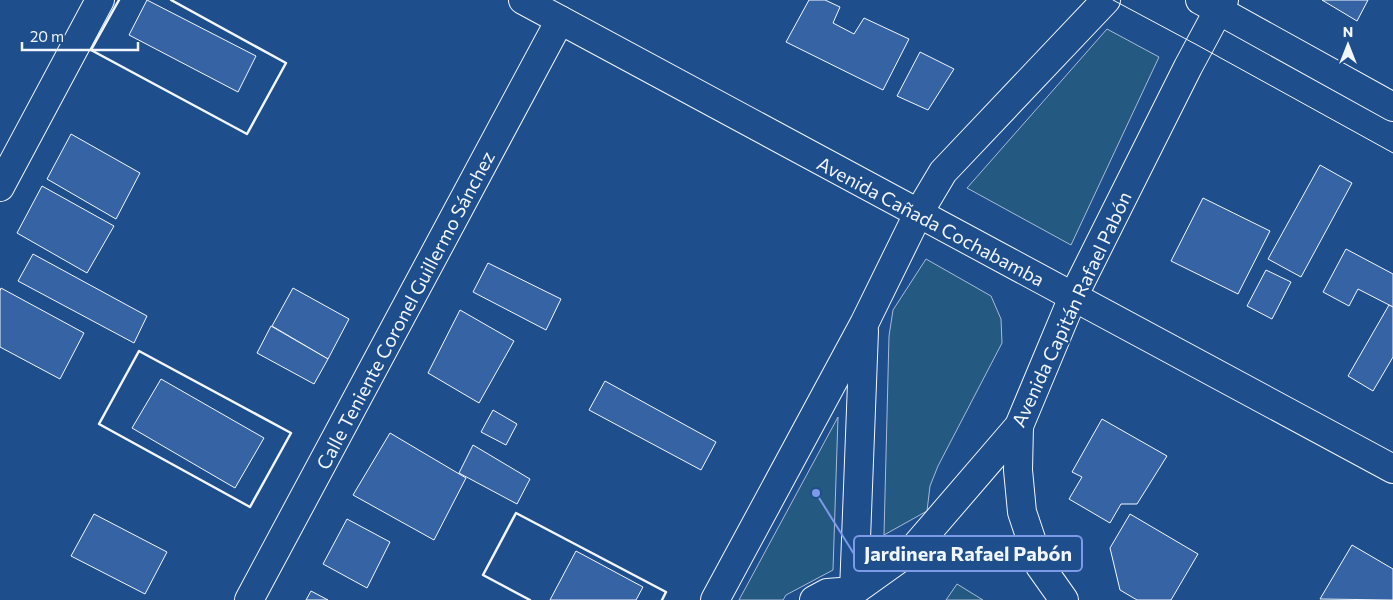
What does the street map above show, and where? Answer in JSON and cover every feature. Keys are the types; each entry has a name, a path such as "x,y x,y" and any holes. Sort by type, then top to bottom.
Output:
{"street":[{"path":"0,187 100,0"},
{"name":"Avenida Cañada Cochabamba","path":"523,0 1393,469"},
{"path":"716,600 864,324 918,214 943,172 1106,0"},
{"path":"1214,3 1393,106"},
{"name":"Avenida Capitán Rafael Pabón","path":"861,596 914,548 1019,426 1073,297 1188,67 1214,3"},
{"name":"Calle Teniente Coronel Guillermo Sánchez","path":"250,600 560,20"},
{"path":"814,600 827,593 861,596 864,324"},
{"path":"1019,426 1018,470 1022,512 1040,566 1064,600"}],"shaded area":[{"path":"1107,29 1159,57 1071,245 967,188"},
{"path":"926,259 991,296 1001,319 1002,343 938,466 930,486 927,511 884,535 889,336 893,310"},
{"path":"838,417 833,570 786,595 783,600 739,600"},
{"path":"957,584 983,600 946,600"}],"building":[{"path":"147,0 256,56 238,92 129,35"},
{"path":"809,0 825,0 840,7 833,23 854,34 864,18 909,39 883,90 786,42"},
{"path":"1322,0 1368,0 1357,21"},
{"path":"920,52 954,69 928,110 897,96"},
{"path":"71,134 140,173 116,219 47,179"},
{"path":"1320,165 1352,183 1301,277 1268,259"},
{"path":"42,186 114,226 87,273 17,233"},
{"path":"1203,198 1270,231 1238,294 1171,261"},
{"path":"1346,249 1393,274 1393,307 1358,289 1349,306 1323,292"},
{"path":"33,254 147,316 134,343 18,281"},
{"path":"488,263 561,299 546,330 473,292"},
{"path":"1266,270 1291,282 1272,319 1247,306"},
{"path":"1,288 84,333 60,379 0,347"},
{"path":"293,288 349,319 328,359 272,326"},
{"path":"1389,305 1393,307 1393,357 1373,391 1348,376"},
{"path":"460,310 514,341 479,403 428,373"},
{"path":"271,326 328,359 314,384 257,353"},
{"path":"161,379 264,438 235,488 132,428"},
{"path":"605,381 716,442 701,470 589,410"},
{"path":"493,410 517,424 506,445 481,432"},
{"path":"1102,419 1167,456 1137,504 1121,504 1110,523 1069,499 1082,477 1072,472"},
{"path":"390,433 466,478 434,540 353,495"},
{"path":"473,445 530,479 517,504 459,473"},
{"path":"94,514 167,552 145,594 71,556"},
{"path":"1130,514 1198,554 1171,600 1137,600 1120,590 1110,548"},
{"path":"347,519 390,542 367,588 323,564"},
{"path":"1352,545 1393,569 1393,600 1320,599"},
{"path":"576,551 643,587 636,600 550,600"},
{"path":"311,591 328,600 306,600"}],"tram line":[{"path":"1113,0 1393,153"}],"wall":[{"path":"119,0 91,50 247,134 286,63 171,0"},
{"path":"139,351 291,433 250,507 99,424 139,351"},
{"path":"530,600 483,575 516,513 666,592 662,600"}],"place":[{"name":"Jardinera Rafael Pabón","path":"816,493"}]}
